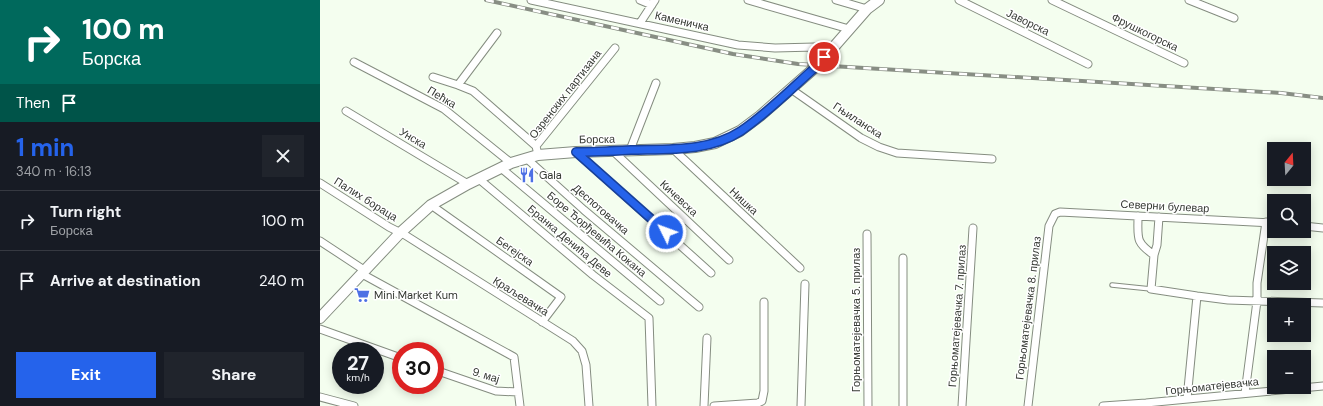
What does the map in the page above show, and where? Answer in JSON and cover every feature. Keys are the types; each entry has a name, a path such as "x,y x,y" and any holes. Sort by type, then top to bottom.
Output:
{"street":[{"name":"Каменичка","path":"531,0 738,45 775,48 815,47 831,50"},
{"path":"640,0 653,2 640,23"},
{"path":"748,0 849,29"},
{"path":"836,0 867,9"},
{"name":"Борска","path":"320,318 400,233 431,205 468,184 511,163 526,158 537,150 576,152 695,147 715,143 740,131 792,89 818,65 867,9 879,0"},
{"name":"Јаворска","path":"959,0 1088,64"},
{"name":"Фрушкогорска","path":"1052,0 1184,63"},
{"path":"1189,0 1234,18"},
{"path":"458,85 497,33"},
{"name":"Озренских партизана","path":"537,150 615,48"},
{"name":"Пећка","path":"354,62 444,110 511,163"},
{"path":"433,77 473,91 537,150"},
{"path":"630,150 656,83"},
{"name":"Гњиланска","path":"792,89 861,138 896,153 992,159"},
{"name":"Унска","path":"346,111 468,184"},
{"name":"Нишка","path":"673,149 800,268"},
{"name":"Кичевска","path":"613,151 729,260"},
{"path":"576,152 711,274"},
{"name":"Деспотовачка","path":"526,158 584,210 699,306"},
{"name":"Боре Ђорђевића Кокана","path":"501,168 660,301"},
{"name":"Бранка Денића Деве","path":"479,179 594,275 649,318 652,406"},
{"name":"Палих бораца","path":"320,183 400,233"},
{"name":"Бегејска","path":"431,205 561,297 542,322"},
{"name":"Северни булевар","path":"1055,214 1060,212 1266,222"},
{"name":"Горњоматејевачка 8. прилаз","path":"1028,406 1049,226 1052,217 1055,214"},
{"path":"1138,216 1138,239 1141,244 1154,254"},
{"path":"1159,217 1151,289 1197,296 1257,302 1323,303"},
{"path":"1245,393 1257,302 1257,283 1266,222"},
{"path":"1311,227 1323,228"},
{"name":"Горњоматејевачка 7. прилаз","path":"962,406 973,228"},
{"name":"Краљевачка","path":"400,233 573,341 582,351 586,365 589,406"},
{"name":"Горњоматејевачка 5. прилаз","path":"867,234 868,406"},
{"path":"320,241 363,272 514,357 520,406"},
{"path":"903,258 903,406"},
{"path":"801,406 805,284"},
{"path":"1187,399 1197,296"},
{"path":"714,406 758,403 762,401 764,391 764,302"},
{"path":"320,329 392,355"},
{"path":"704,406 707,338"},
{"name":"9. мај","path":"444,373 496,391 518,392"},
{"name":"Горњоматејевачка","path":"1103,406 1146,405 1187,399 1323,386"},
{"path":"320,397 354,406"}],"lane":[{"path":"1112,285 1151,289"}],"railway":[{"path":"486,0 733,54 798,64 1281,93 1323,98"}],"place":[{"name":"Gala","path":"527,175"},
{"name":"Mini Market Kum","path":"362,295"}],"route":[{"path":"666,232 576,152 673,149 715,143 740,131 760,116 818,65 824,57"}]}
